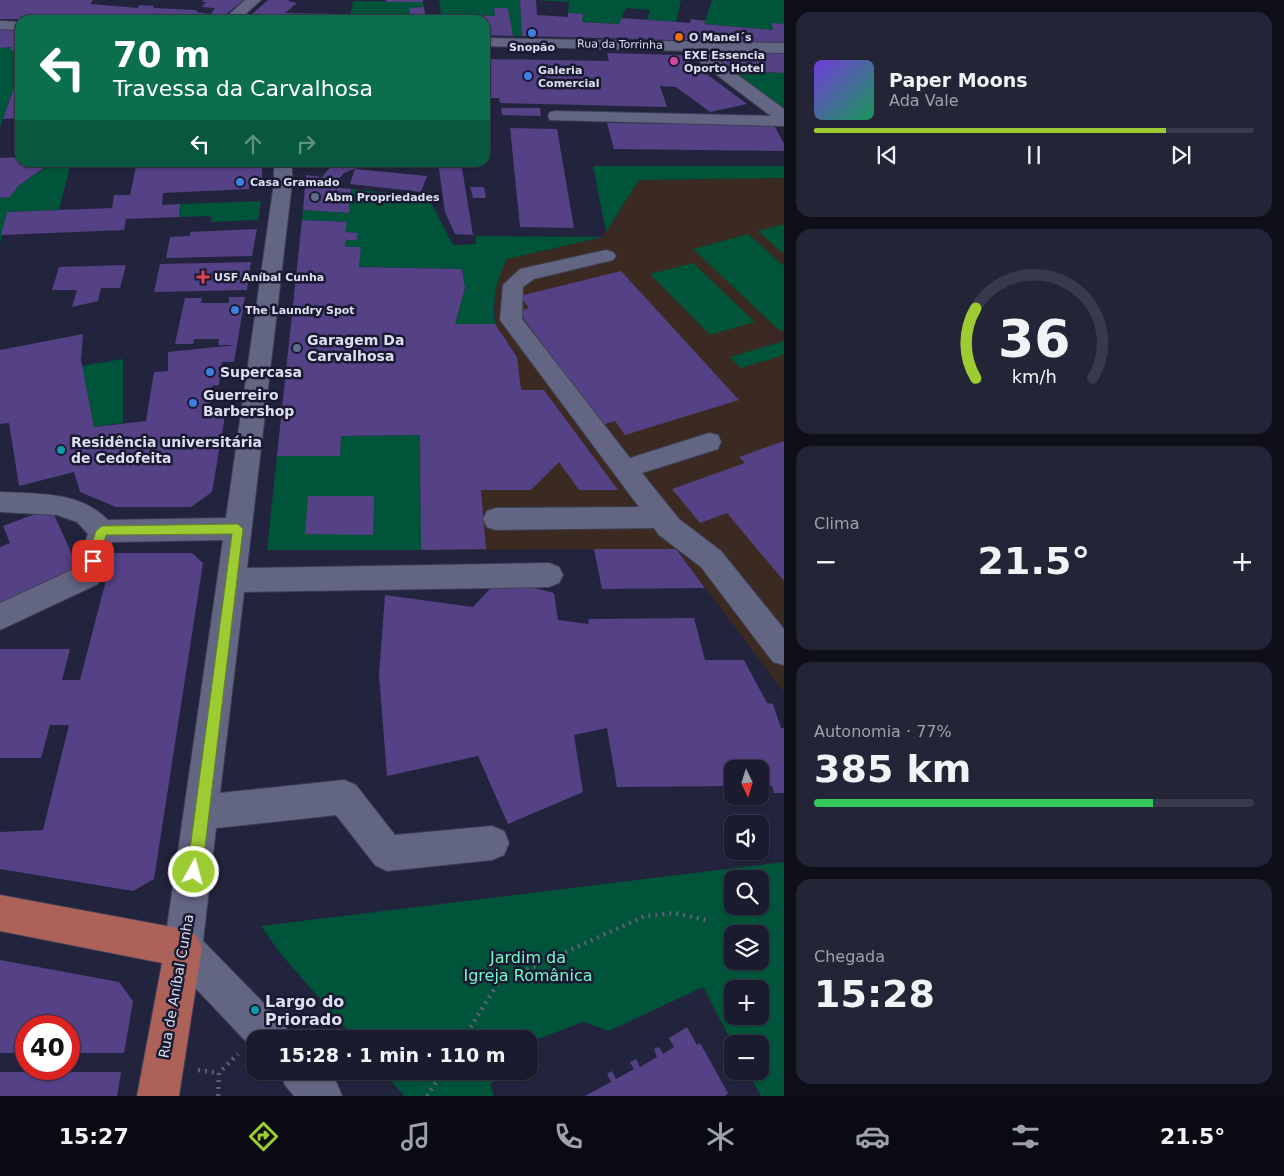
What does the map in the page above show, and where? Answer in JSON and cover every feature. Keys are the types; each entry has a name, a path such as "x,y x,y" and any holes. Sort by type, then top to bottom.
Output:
{"main road":[{"path":"0,913 183,948"},
{"name":"Rua de Aníbal Cunha","path":"158,1096 183,948"}],"street":[{"path":"236,15 254,0"},
{"path":"0,25 15,26"},
{"name":"Rua da Torrinha","path":"490,42 784,48"},
{"path":"686,45 784,117"},
{"path":"556,116 784,121"},
{"name":"Rua de Aníbal Cunha","path":"183,948 283,182 283,167"},
{"path":"606,256 527,274 514,285 511,320 669,527 711,559 784,652"},
{"path":"625,469 709,442"},
{"path":"0,502 58,505 86,515 102,531 238,529"},
{"path":"496,519 661,517"},
{"path":"0,617 88,576 102,531"},
{"path":"231,580 548,575"},
{"path":"202,812 344,797 387,853 492,843"},
{"path":"183,948 263,1030"},
{"path":"308,1080 321,1096"}],"path":[{"path":"469,1030 498,983 645,916 675,913 706,920"},
{"path":"218,1096 219,1073 246,1051"},
{"path":"427,1096 437,1080"}],"shaded area":[{"path":"784,178 784,692 676,549 421,550 418,325 495,324 495,294 499,276 506,259 603,237 639,180"}],"green space":[{"path":"439,0 520,0 522,36 513,36 508,8 494,8 495,16 441,14"},
{"path":"536,0 681,0 676,22 647,20 650,10 626,8 619,24 582,22 583,14 568,13 569,2"},
{"path":"712,0 784,0 784,24 771,24 773,30 704,24"},
{"path":"353,1 423,2 424,7 409,8 410,15 350,15"},
{"path":"12,47 11,51 15,51 15,84 0,127 0,48"},
{"path":"734,71 784,73 784,109"},
{"path":"593,166 784,166 784,178 639,180 606,232"},
{"path":"46,167 70,167 59,210 7,212 0,244 0,198 10,197 18,186"},
{"path":"351,189 428,197 453,245 476,244 476,236 603,237 507,259 496,291 494,307 495,324 455,324 465,288 462,269 359,267 361,247 345,247 346,240 357,240 358,233 345,232 347,222 302,220 303,210 349,213"},
{"path":"261,201 258,220 211,222 211,216 179,217 180,204"},
{"path":"784,224 784,254 758,231"},
{"path":"748,234 784,266 784,330 780,331 693,249"},
{"path":"693,263 755,322 710,335 650,274"},
{"path":"784,341 784,355 741,368 730,357"},
{"path":"123,359 123,423 94,427 82,366"},
{"path":"420,435 421,550 267,550 277,456 340,456 341,436"},
{"name":"Jardim da Igreja Românica","path":"784,862 784,1096 761,1096 752,1080 769,1080 769,1035 728,1035 703,987 609,1031 583,1022 538,1039 538,1030 347,1030 280,953 261,926"},
{"path":"391,1080 497,1080 490,1084 494,1096 404,1096"}],"building":[{"path":"0,0 93,0 90,4 138,8 139,5 154,6 153,8 197,10 196,12 211,14 215,8 202,7 206,2 202,2 203,0 244,0 225,15 15,15 15,19 0,19"},
{"path":"268,0 289,0 297,3 285,13 350,14 350,15 251,15"},
{"path":"386,0 423,0 423,2 386,2"},
{"path":"520,0 536,0 537,15 568,17 568,13 583,14 582,22 619,24 622,18 690,23 691,19 706,21 704,24 773,30 771,23 784,24 784,43 522,36"},
{"path":"424,7 425,14 467,15 410,15 409,8"},
{"path":"494,8 508,8 513,36 490,35 490,16 495,16"},
{"path":"0,29 15,30 15,50 10,51 12,47 0,48"},
{"path":"704,49 784,51 784,73 734,71"},
{"path":"607,53 681,55 747,104 710,112 676,87 660,86 667,107 500,103 499,98 490,98 490,59 609,61"},
{"path":"15,84 15,118 3,119"},
{"path":"501,108 540,108 541,116 502,115"},
{"path":"607,123 774,125 784,144 784,151 614,149"},
{"path":"510,128 557,129 574,228 520,227"},
{"path":"15,157 15,167 45,167 18,186 10,197 0,198 0,158"},
{"path":"136,167 262,167 262,180 249,181 249,189 163,193 162,205 180,204 179,217 126,219 124,230 1,235 7,212 112,208 114,195 130,195"},
{"path":"330,167 359,167 344,173 331,187 351,189 349,213 303,210 306,175 322,177"},
{"path":"439,167 462,167 473,235 455,234 445,212"},
{"path":"355,169 427,176 421,192 350,184"},
{"path":"470,187 484,187 486,198 473,198"},
{"path":"302,220 347,222 345,232 358,233 357,240 346,240 345,247 361,247 359,267 462,269 465,288 455,324 495,324 517,357 521,390 544,390 618,490 579,490 559,462 531,490 481,490 486,549 421,550 420,435 341,436 340,456 277,456"},
{"path":"257,229 252,256 166,258 170,237 190,236 190,232"},
{"name":"USF Aníbal Cunha","path":"251,262 247,290 154,292 160,264"},
{"path":"126,265 120,288 101,288 98,301 72,307 77,290 52,290 59,267"},
{"path":"621,271 739,400 625,435 615,421 602,425 518,311 529,308 520,296"},
{"path":"229,297 245,297 234,362 222,362 219,385 212,386 208,417 225,416 212,492 191,507 116,507 80,492 74,472 19,486 9,423 0,424 0,350 83,334 81,360 94,427 146,421 154,372 168,371 168,352 236,345 218,345 219,339 194,339 193,344 175,344 185,298 202,298 201,303 229,303"},
{"path":"784,441 784,581 727,513 700,523 672,489 745,463 739,457"},
{"path":"308,496 374,496 373,535 305,534"},
{"path":"51,508 79,570 0,604 0,547 10,543 3,526"},
{"path":"594,549 676,549 705,588 602,589"},
{"path":"113,553 192,553 203,563 154,879 133,891 0,869 0,832 43,830 69,725 50,725 41,758 0,758 0,649 70,649 62,680 80,680"},
{"path":"499,579 554,593 558,620 589,624 588,619 694,618 705,660 744,660 767,703 773,704 781,728 784,728 784,793 774,793 772,786 769,786 769,760 724,760 724,786 617,787 607,728 574,735 583,792 508,824 478,756 387,776 379,675 385,595 473,607"},
{"path":"0,960 119,982 133,1001 124,1053 80,1053 80,1015 15,1015 15,1053 0,1053"},
{"path":"687,1027 697,1045 700,1043 728,1093 725,1096 585,1096 611,1082 607,1074 612,1071 616,1079 634,1069 630,1062 636,1059 640,1067 657,1057 654,1049 659,1047 663,1054 674,1047 669,1038"},
{"path":"0,1072 15,1072 15,1080 80,1080 80,1072 121,1072 117,1096 0,1096"}],"place":[{"name":"Snopão","path":"532,33"},
{"name":"O Manel´s","path":"679,37"},
{"name":"EXE Essencia Oporto Hotel","path":"674,61"},
{"name":"Galeria Comercial","path":"528,76"},
{"name":"Casa Gramado","path":"240,182"},
{"name":"Abm Propriedades","path":"315,197"},
{"name":"USF Aníbal Cunha","path":"203,277"},
{"name":"The Laundry Spot","path":"235,310"},
{"name":"Garagem Da Carvalhosa","path":"297,348"},
{"name":"Supercasa","path":"210,372"},
{"name":"Guerreiro Barbershop","path":"193,403"},
{"name":"Residência universitária de Cedofeita","path":"61,450"},
{"name":"Largo do Priorado","path":"255,1010"}],"route":[{"path":"93,561 102,531 238,529 194,872"}]}
